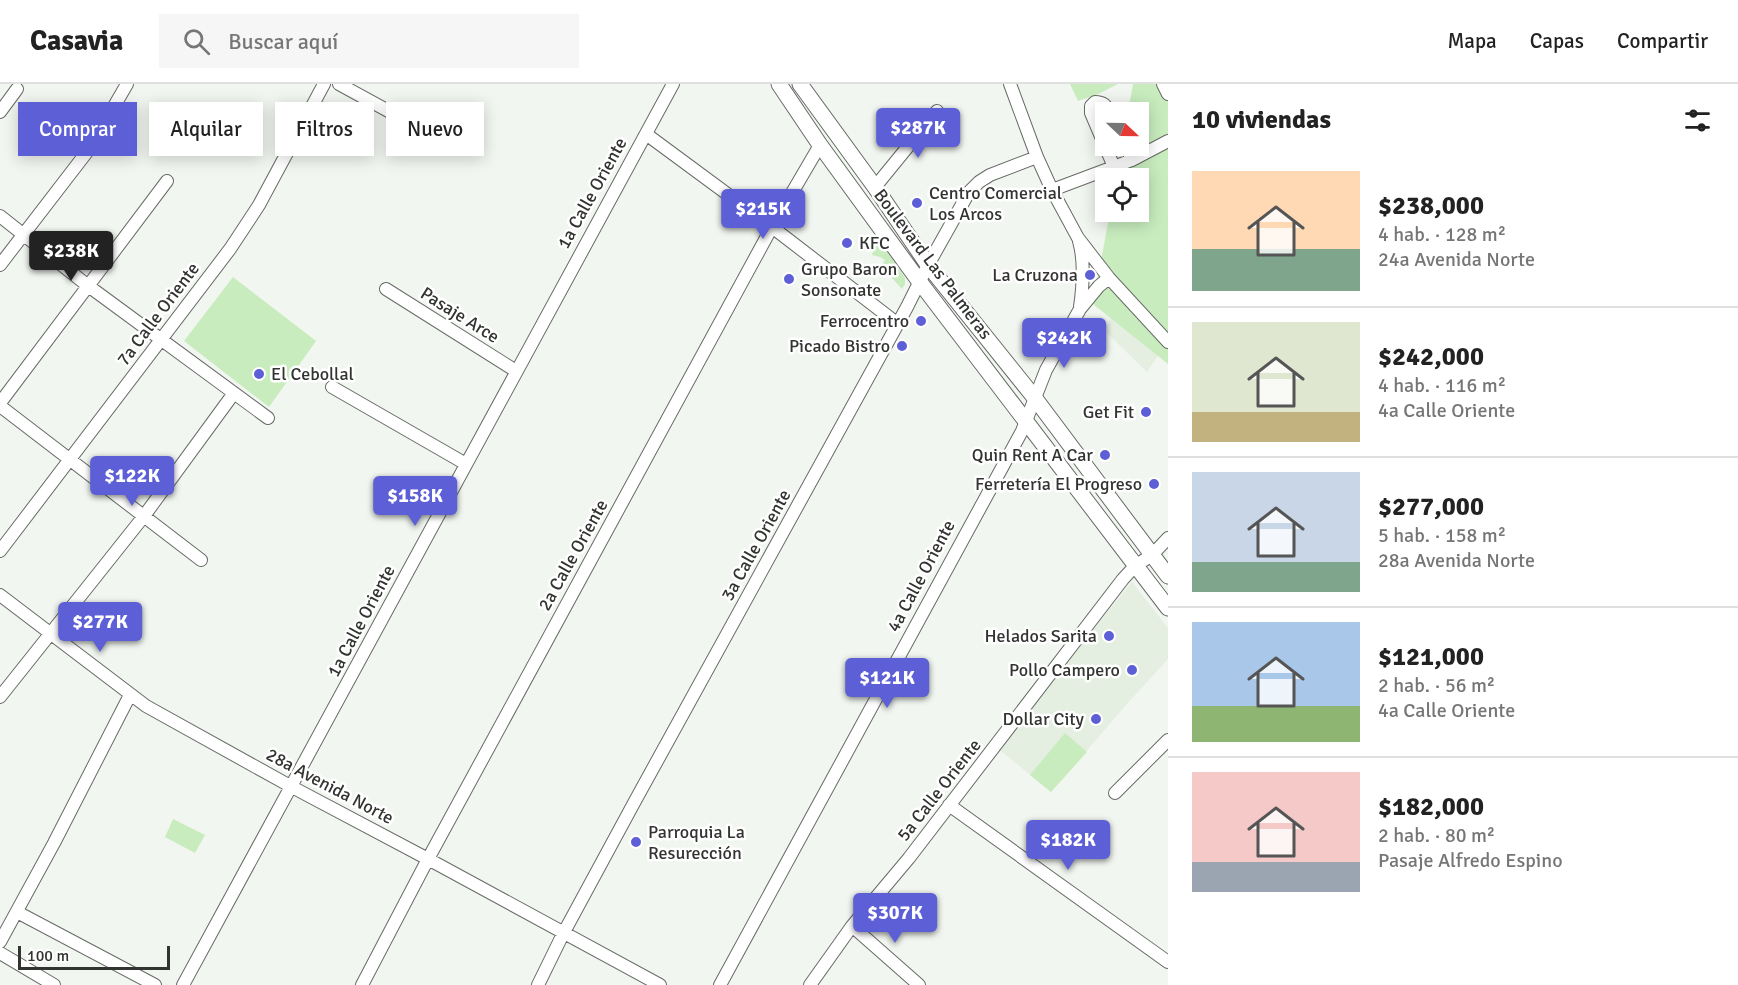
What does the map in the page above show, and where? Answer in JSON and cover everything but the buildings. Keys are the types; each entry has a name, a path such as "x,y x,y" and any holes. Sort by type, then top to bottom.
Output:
{"main road":[{"name":"Boulevard Las Palmeras","path":"779,84 820,146 919,280 1168,608"},
{"path":"800,84 927,265 1034,397 1168,576"}],"street":[{"path":"0,265 90,148 127,84"},
{"name":"7a Calle Oriente","path":"0,551 230,249 245,227 324,84"},
{"path":"339,84 386,109"},
{"name":"1a Calle Oriente","path":"183,985 673,84"},
{"path":"1010,84 1052,190 1078,238 1109,278 1168,342"},
{"path":"1163,84 1168,94"},
{"path":"0,112 16,89"},
{"path":"1095,102 1091,106 1095,122"},
{"path":"875,188 938,111"},
{"path":"646,134 898,324"},
{"path":"1052,190 1132,160 1168,141"},
{"name":"2a Calle Oriente","path":"362,985 428,859 772,227 820,146"},
{"name":"3a Calle Oriente","path":"538,985 563,934 898,324 919,280 961,204 979,182 990,175 1037,156"},
{"path":"1109,156 1114,167"},
{"path":"1130,156 1132,160"},
{"path":"166,181 0,404 201,560"},
{"path":"0,216 87,285 268,418"},
{"name":"4a Calle Oriente","path":"1078,238 1083,281 1080,309"},
{"name":"4a Calle Oriente","path":"720,985 1022,431 1046,370 1080,309 1099,286 1109,278"},
{"name":"Pasaje Arce","path":"386,289 516,371"},
{"path":"332,387 466,464"},
{"path":"0,697 144,516 234,393"},
{"name":"5a Calle Oriente","path":"810,985 852,926 909,858 1135,566 1152,555 1168,538"},
{"name":"28a Avenida Norte","path":"0,595 146,706 660,985"},
{"path":"0,942 130,695"},
{"path":"1115,793 1168,740"},
{"path":"949,805 1168,962"},
{"path":"17,912 155,985"},
{"path":"852,926 919,985"},
{"path":"0,953 54,985"}],"shaded area":[{"path":"1116,308 1159,354 1147,372 1104,330"},
{"path":"1132,582 1168,628 1168,659 1051,792 996,747"}],"green space":[{"path":"1070,84 1118,84 1078,101"},
{"path":"1133,84 1168,84 1168,364 1093,304 1108,222 1149,222 1149,168 1118,168 1120,156 1149,156 1149,102 1130,102"},
{"path":"884,245 905,278 902,289 881,266 885,260 872,255 874,247"},
{"name":"El Cebollal","path":"233,277 316,341 269,407 184,341"},
{"path":"1065,733 1087,752 1051,792 1030,775"},
{"path":"173,819 205,835 195,853 165,837"}],"place":[{"name":"Centro Comercial Los Arcos","path":"917,203"},
{"name":"KFC","path":"847,243"},
{"name":"La Cruzona","path":"1090,275"},
{"name":"Grupo Baron Sonsonate","path":"789,279"},
{"name":"Ferrocentro","path":"921,321"},
{"name":"Picado Bistro","path":"902,346"},
{"name":"El Cebollal","path":"259,374"},
{"name":"Get Fit","path":"1146,412"},
{"name":"Quin Rent A Car","path":"1105,455"},
{"name":"Ferretería El Progreso","path":"1154,484"},
{"name":"Helados Sarita","path":"1109,636"},
{"name":"Pollo Campero","path":"1132,670"},
{"name":"Dollar City","path":"1096,719"},
{"name":"Parroquia La Resurección","path":"636,842"}]}
